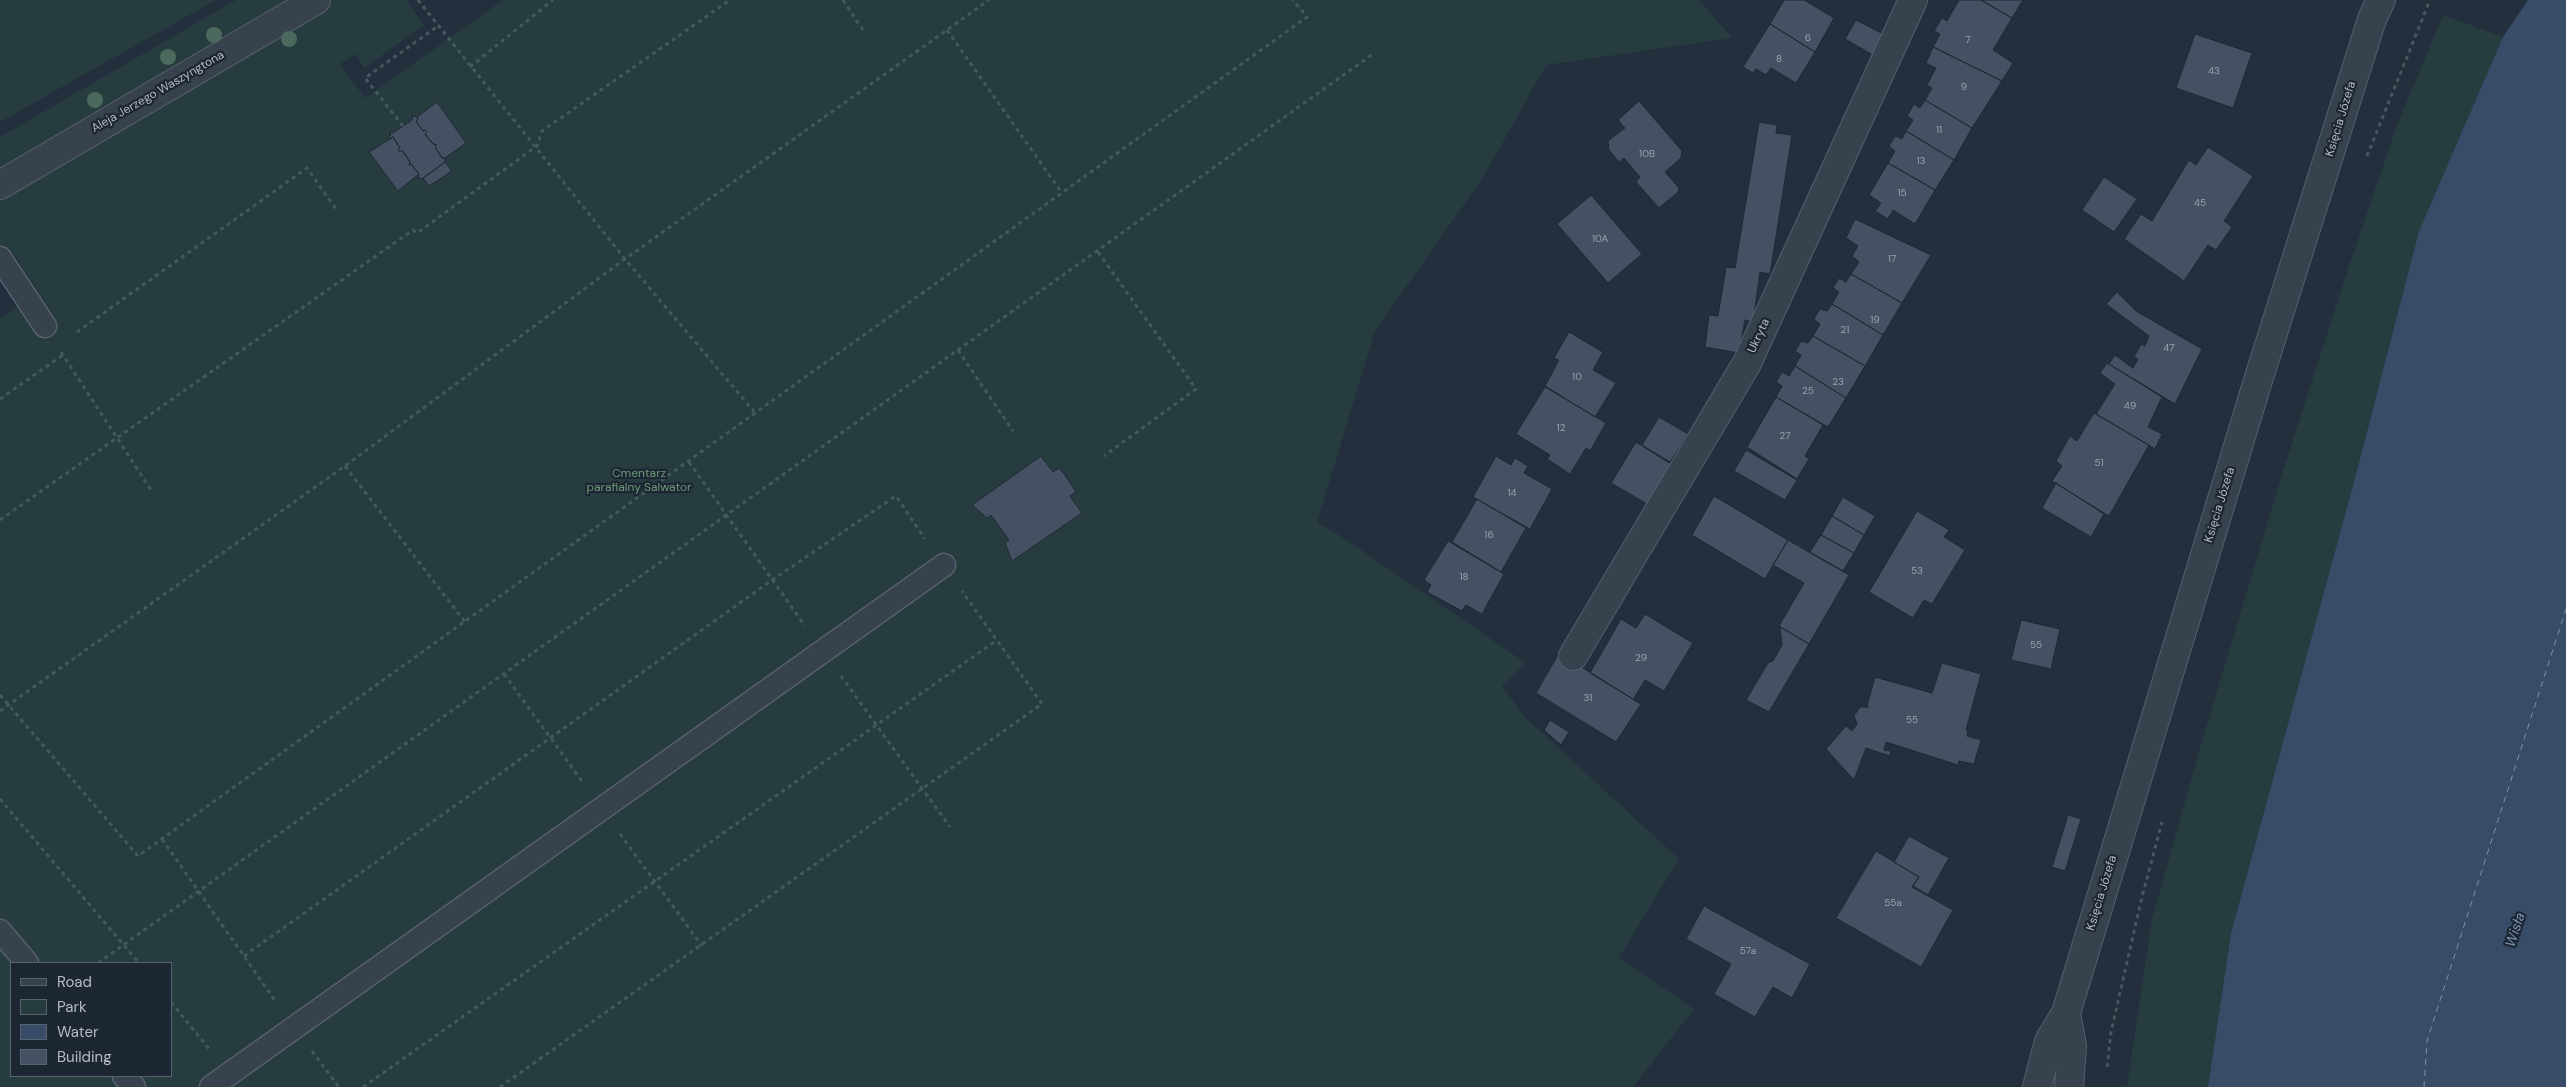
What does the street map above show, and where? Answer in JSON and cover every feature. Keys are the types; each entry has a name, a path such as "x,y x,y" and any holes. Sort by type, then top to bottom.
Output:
{"street":[{"name":"Aleja Jerzego Waszyngtona","path":"0,185 316,0"},
{"name":"Ukryta","path":"1574,656 1747,362 1913,0"},
{"name":"Księcia Józefa","path":"2037,1087 2049,1041 2066,1013 2259,377 2372,19 2381,0"},
{"name":"Księcia Józefa","path":"2066,1013 2072,1046 2069,1087"}],"lane":[{"path":"3,271 45,326"},
{"path":"220,1081 944,565"},
{"path":"0,931 26,962"},
{"path":"125,1077 134,1087"}],"path":[{"path":"418,0 470,67 537,146 625,259 756,414"},
{"path":"470,67 552,0"},
{"path":"0,520 413,230 417,233 537,146 542,131 730,0"},
{"path":"843,0 863,30"},
{"path":"0,710 345,466 625,259 989,0"},
{"path":"0,695 138,856 1307,17 1293,0"},
{"path":"2364,164 2418,24 2430,0"},
{"path":"403,126 365,78 438,26"},
{"path":"947,30 1062,193"},
{"path":"99,962 1098,252 1373,54"},
{"path":"57,345 306,168 338,212"},
{"path":"1098,252 1196,389 1104,456"},
{"path":"45,326 151,490"},
{"path":"958,350 1013,431"},
{"path":"0,399 63,355"},
{"path":"345,466 466,622"},
{"path":"363,1087 997,640"},
{"path":"0,799 138,962"},
{"path":"2107,1069 2111,1032 2142,897 2164,813"},
{"path":"162,838 294,1027 339,1087"},
{"path":"172,1004 220,1081"}],"green space":[{"path":"0,0 216,0 0,122"},
{"name":"Cmentarz parafialny Salwator","path":"236,0 406,0 424,25 364,68 356,54 340,64 365,98 503,0 1699,0 1732,38 1546,65 1484,176 1375,331 1317,522 1342,537 1526,663 1502,686 1525,717 1679,859 1619,958 1694,1009 1633,1087 0,1087 0,318 17,306 37,332 56,318 12,251 0,258 0,137"},
{"path":"2443,15 2503,37 2419,231 2355,478 2231,933 2208,1087 2127,1087 2152,919 2201,745 2283,471 2349,266 2396,128"}],"water":[{"name":"Wisła","path":"2528,0 2566,0 2566,1087 2208,1087 2231,933 2355,478 2419,231 2503,37"}],"building":[{"path":"1784,0 1804,0 1834,18 1815,52 1770,24"},
{"path":"1959,0 1981,0 2012,18 1993,50 2013,63 2002,81 1933,47 1940,34 1934,31 1942,18 1947,21"},
{"path":"1981,0 2023,0 2012,18"},
{"path":"1856,20 1883,34 1873,55 1845,39"},
{"path":"1770,24 1815,52 1796,83 1771,68 1766,75 1756,69 1753,73 1743,67"},
{"path":"2195,34 2252,53 2233,108 2176,88"},
{"path":"1933,47 2002,81 1972,128 1925,100 1932,88 1927,85 1936,68 1926,63"},
{"path":"1925,100 1972,128 1954,160 1906,131 1913,120 1907,116 1914,104 1920,108"},
{"path":"1639,101 1682,151 1681,158 1665,172 1679,188 1678,192 1659,208 1636,182 1640,177 1624,158 1619,162 1609,150 1608,141 1625,128 1618,120"},
{"path":"437,102 466,143 445,158 442,158 435,147 437,145 433,144 425,134 427,132 423,131 416,121 417,117"},
{"path":"412,116 417,117 416,121 423,131 427,132 425,134 433,144 437,145 435,147 442,158 446,159 445,162 422,179 418,177 419,174 411,164 409,165 410,162 402,150 400,152 398,150 400,148 393,137 391,139 389,136 391,135 390,132 393,133 412,120"},
{"path":"1759,122 1777,125 1776,133 1792,135 1770,274 1760,272 1753,322 1745,320 1739,353 1705,347 1709,315 1718,316 1726,267 1735,268"},
{"path":"1906,131 1954,160 1935,190 1888,163 1895,151 1889,146 1895,136 1902,139"},
{"path":"393,137 400,148 398,150 400,152 402,150 410,162 409,165 411,164 419,174 398,191 369,152"},
{"path":"2208,147 2253,176 2224,221 2232,227 2216,250 2208,245 2184,281 2124,239 2141,214 2152,221 2189,160 2196,165"},
{"path":"445,162 452,171 429,186 423,178"},
{"path":"1888,163 1935,190 1915,224 1893,210 1888,219 1875,211 1881,203 1869,195"},
{"path":"2104,177 2137,199 2114,232 2082,210"},
{"path":"1591,195 1642,254 1608,283 1557,224"},
{"path":"1855,219 1931,255 1902,303 1851,274 1859,262 1852,256 1858,246 1846,238"},
{"path":"1851,274 1902,303 1883,335 1832,304 1839,292 1833,288 1839,278 1846,282"},
{"path":"2117,292 2136,311 2202,349 2175,404 2109,364 2115,355 2133,368 2138,359 2134,357 2141,344 2145,346 2149,336 2106,304"},
{"path":"1832,304 1883,335 1865,366 1813,336 1820,324 1814,319 1820,309 1827,311"},
{"path":"1569,332 1603,352 1593,370 1616,383 1595,417 1545,386 1559,360 1554,358"},
{"path":"1813,336 1865,366 1846,398 1795,366 1801,355 1795,351 1801,341 1808,343"},
{"path":"2107,363 2162,397 2148,427 2162,434 2155,449 2096,414 2115,384 2100,373"},
{"path":"1795,366 1846,398 1828,427 1776,397 1782,386 1776,382 1782,372 1789,376"},
{"path":"1545,387 1606,423 1590,451 1586,448 1570,474 1547,459 1550,455 1516,434"},
{"path":"1776,397 1823,425 1805,456 1809,459 1797,479 1747,447"},
{"path":"2094,413 2149,445 2109,516 2052,481 2062,466 2056,461 2070,436 2077,441"},
{"path":"1659,417 1688,434 1670,462 1642,445"},
{"path":"1636,442 1671,464 1647,504 1611,483"},
{"path":"1746,450 1797,480 1785,500 1734,471"},
{"path":"1041,456 1053,472 1059,468 1065,475 1076,492 1070,496 1082,513 1012,561 1005,543 1009,540 991,515 987,518 972,505"},
{"path":"1496,456 1511,465 1515,458 1528,466 1524,473 1552,489 1530,529 1473,497"},
{"path":"2056,483 2104,514 2091,537 2042,508"},
{"path":"1714,496 1788,540 1765,579 1692,535"},
{"path":"1843,497 1875,516 1864,535 1832,516"},
{"path":"1477,499 1526,528 1501,572 1452,542"},
{"path":"1917,511 1949,530 1944,537 1965,550 1932,604 1924,600 1913,618 1869,592"},
{"path":"1832,516 1864,535 1854,553 1821,535"},
{"path":"1821,535 1854,553 1843,571 1810,552"},
{"path":"1788,540 1849,575 1809,644 1779,626 1804,583 1773,565"},
{"path":"1448,541 1504,574 1482,614 1466,605 1462,611 1427,592 1431,585 1424,580"},
{"path":"1645,614 1693,643 1664,691 1645,680 1634,698 1641,704 1590,673 1621,619 1636,628"},
{"path":"2021,620 2060,629 2051,669 2011,660"},
{"path":"1780,627 1809,644 1769,712 1746,700 1768,663 1773,661 1782,645"},
{"path":"1559,653 1641,704 1616,742 1536,693"},
{"path":"1942,663 1981,674 1966,730 1968,731 1967,736 1981,740 1974,764 1959,761 1958,765 1886,742 1884,750 1891,751 1890,756 1866,748 1854,780 1826,749 1846,726 1852,731 1857,724 1854,716 1860,707 1869,707 1867,706 1875,677 1932,693"},
{"path":"1550,720 1569,732 1561,745 1544,730"},
{"path":"2068,815 2081,819 2065,871 2052,867"},
{"path":"1909,836 1949,858 1928,895 1913,886 1919,877 1894,862"},
{"path":"1876,851 1919,877 1912,887 1953,910 1921,967 1836,918"},
{"path":"1704,906 1810,964 1792,998 1773,987 1755,1017 1714,994 1731,964 1686,939"}],"ferry route":[{"path":"2424,1087 2427,1041 2566,609"}]}
